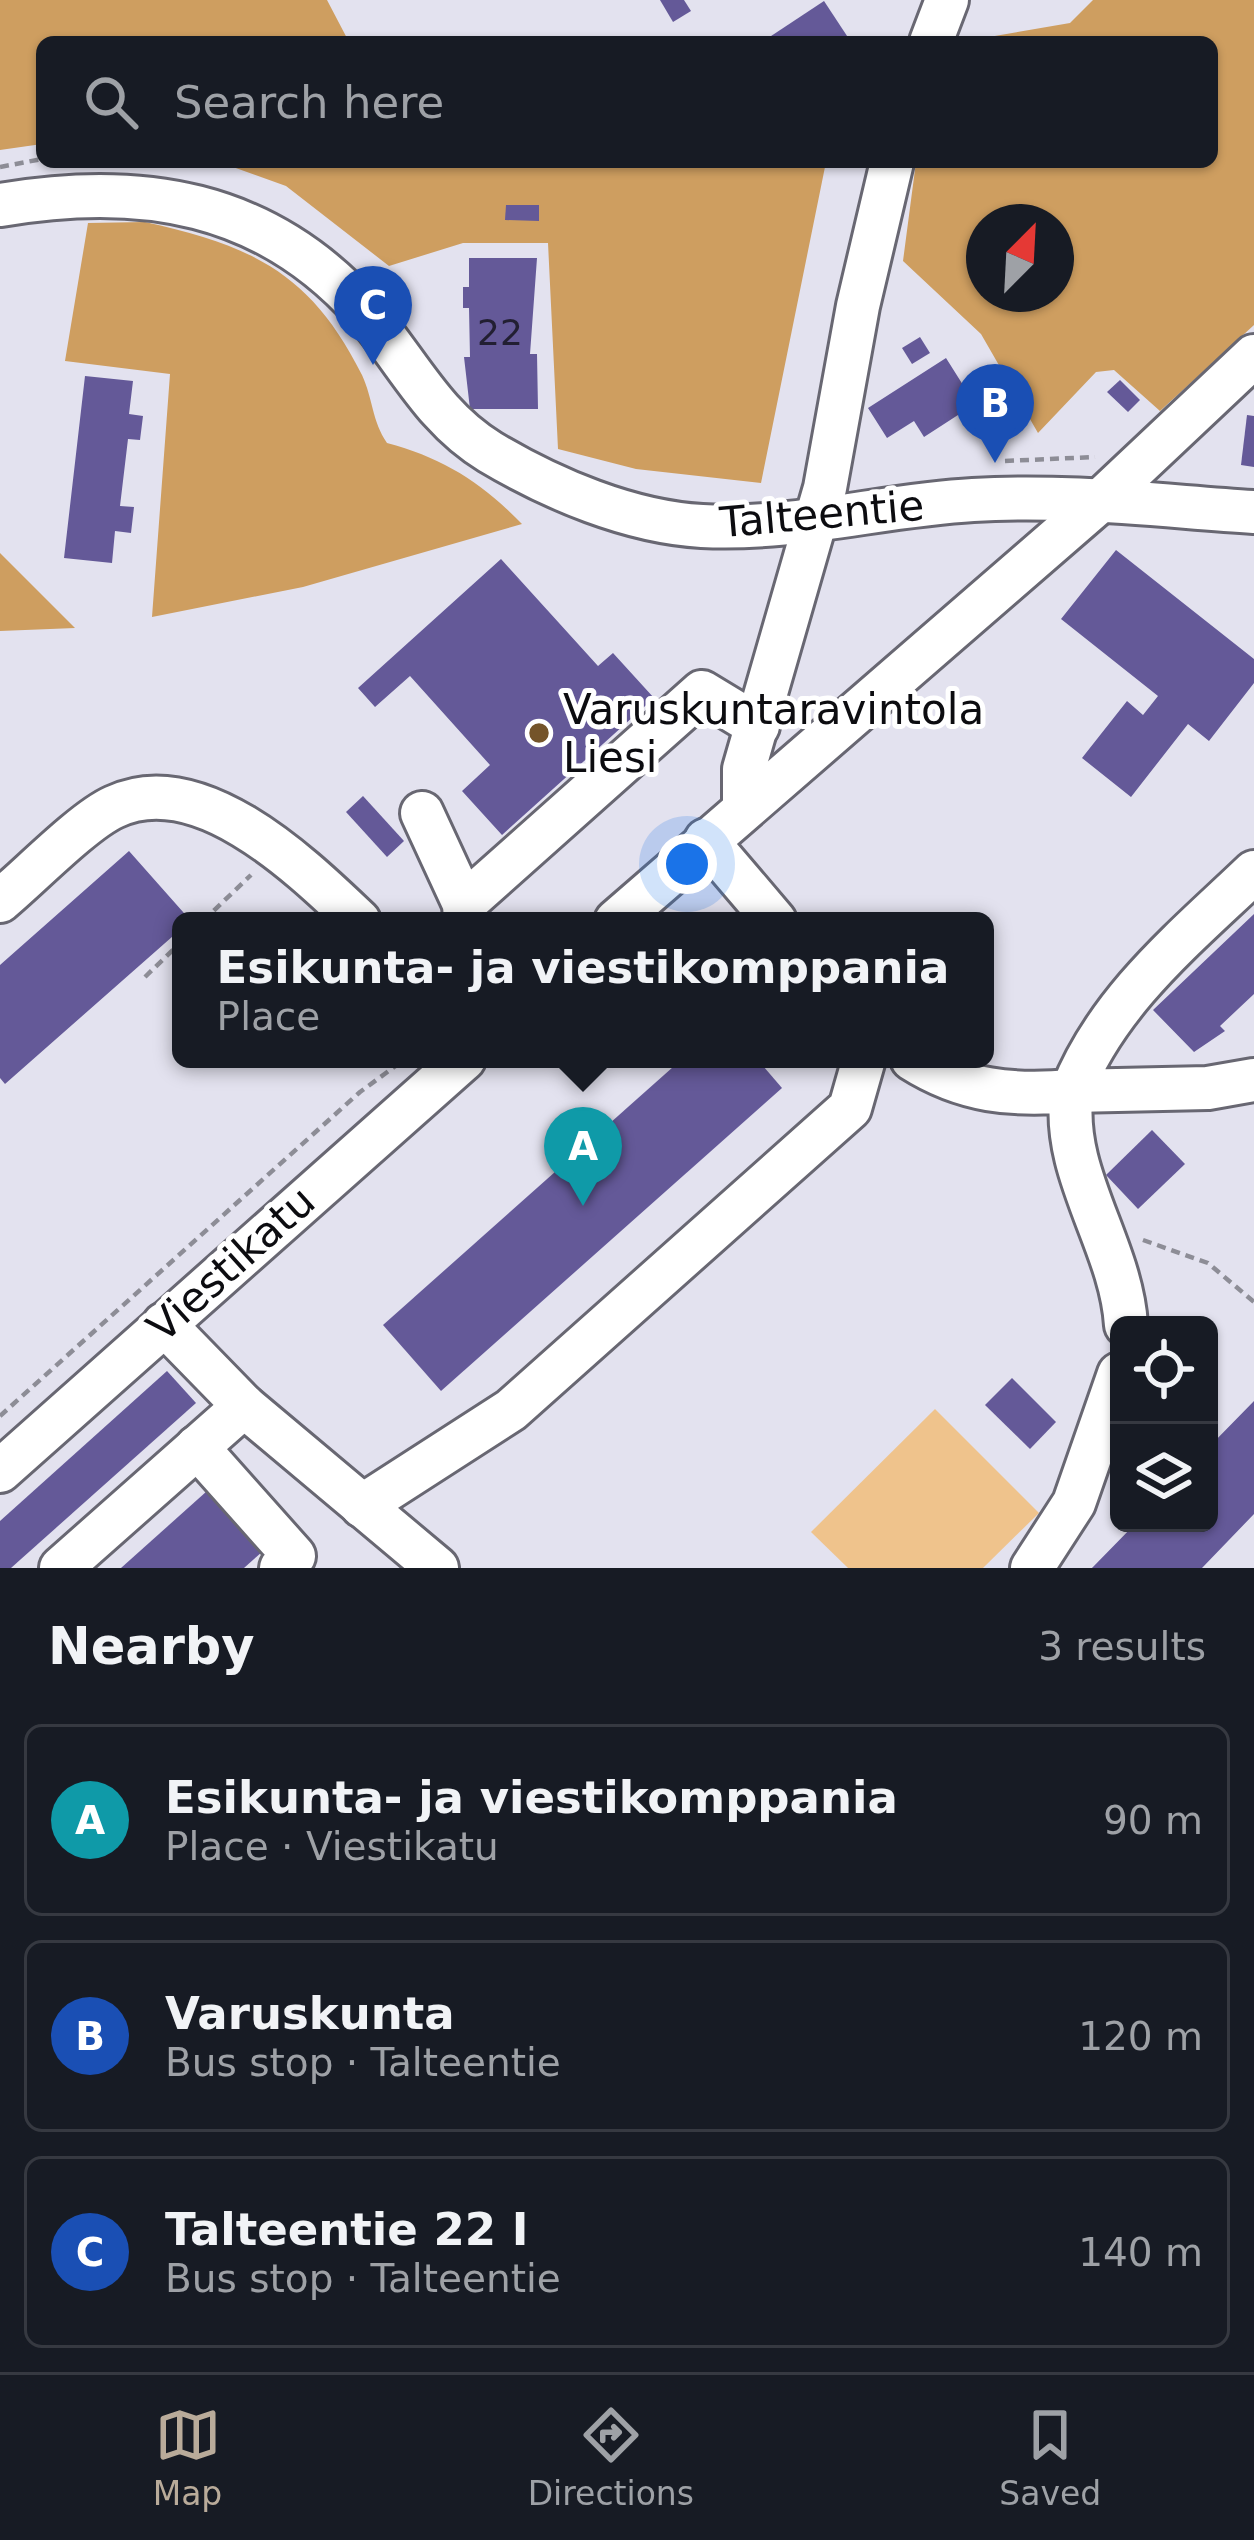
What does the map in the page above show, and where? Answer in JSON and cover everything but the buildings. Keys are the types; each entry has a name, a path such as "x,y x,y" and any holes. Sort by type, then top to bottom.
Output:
{"street":[{"path":"933,36 947,0"},
{"path":"744,806 744,770 817,517 891,168"},
{"name":"Talteentie","path":"0,205 119,193 232,217 278,237 363,311 449,423 490,452 565,489 645,518 735,526 976,499 1254,512"},
{"path":"626,912 1100,502 1254,356"},
{"path":"422,813 464,912 702,692 758,726"},
{"path":"0,901 114,807 153,801 196,806 280,847 349,912"},
{"path":"706,840 767,912"},
{"path":"1124,1316 1108,1240 1070,1140 1072,1091 1093,1045 1128,996 1254,872"},
{"name":"Viestikatu","path":"0,1472 454,1068"},
{"path":"362,1506 511,1410 850,1108 861,1068"},
{"path":"929,1068 955,1082 999,1094 1208,1088 1254,1080"},
{"path":"164,1324 244,1406 362,1506 420,1563"},
{"path":"1032,1568 1074,1503 1110,1400"},
{"path":"61,1568 244,1406"},
{"path":"197,1448 294,1556 281,1568"}],"path":[{"path":"0,167 36,160"},
{"path":"995,464 1027,457 1142,460"},
{"path":"212,912 280,847"},
{"path":"145,977 172,951"},
{"path":"0,1416 360,1092 393,1068"},
{"path":"1108,1240 1136,1238 1208,1263 1254,1302"}],"shaded area":[{"path":"0,0 327,0 346,36 36,36 36,145 0,150"},
{"path":"1093,0 1254,0 1254,325 1160,411 1114,370 1096,372 1038,433 981,334 903,261 915,168 1218,168 1218,36 995,36 1070,23"},
{"path":"236,168 825,168 761,483 636,469 558,449 548,243 463,243 389,266 286,186"},
{"path":"145,222 248,254 299,288 322,311 362,375 387,443 460,473 522,524 303,587 152,617 170,374 65,361 88,223"},
{"path":"0,553 75,628 0,631"},
{"path":"935,1409 1039,1513 983,1568 848,1568 811,1532"}],"place":[{"name":"Talteentie 22 I","path":"373,365"},
{"name":"Varuskunta","path":"995,463"},
{"name":"Varuskuntaravintola Liesi","path":"539,733"},
{"name":"Esikunta- ja viestikomppania","path":"583,1206"}]}
